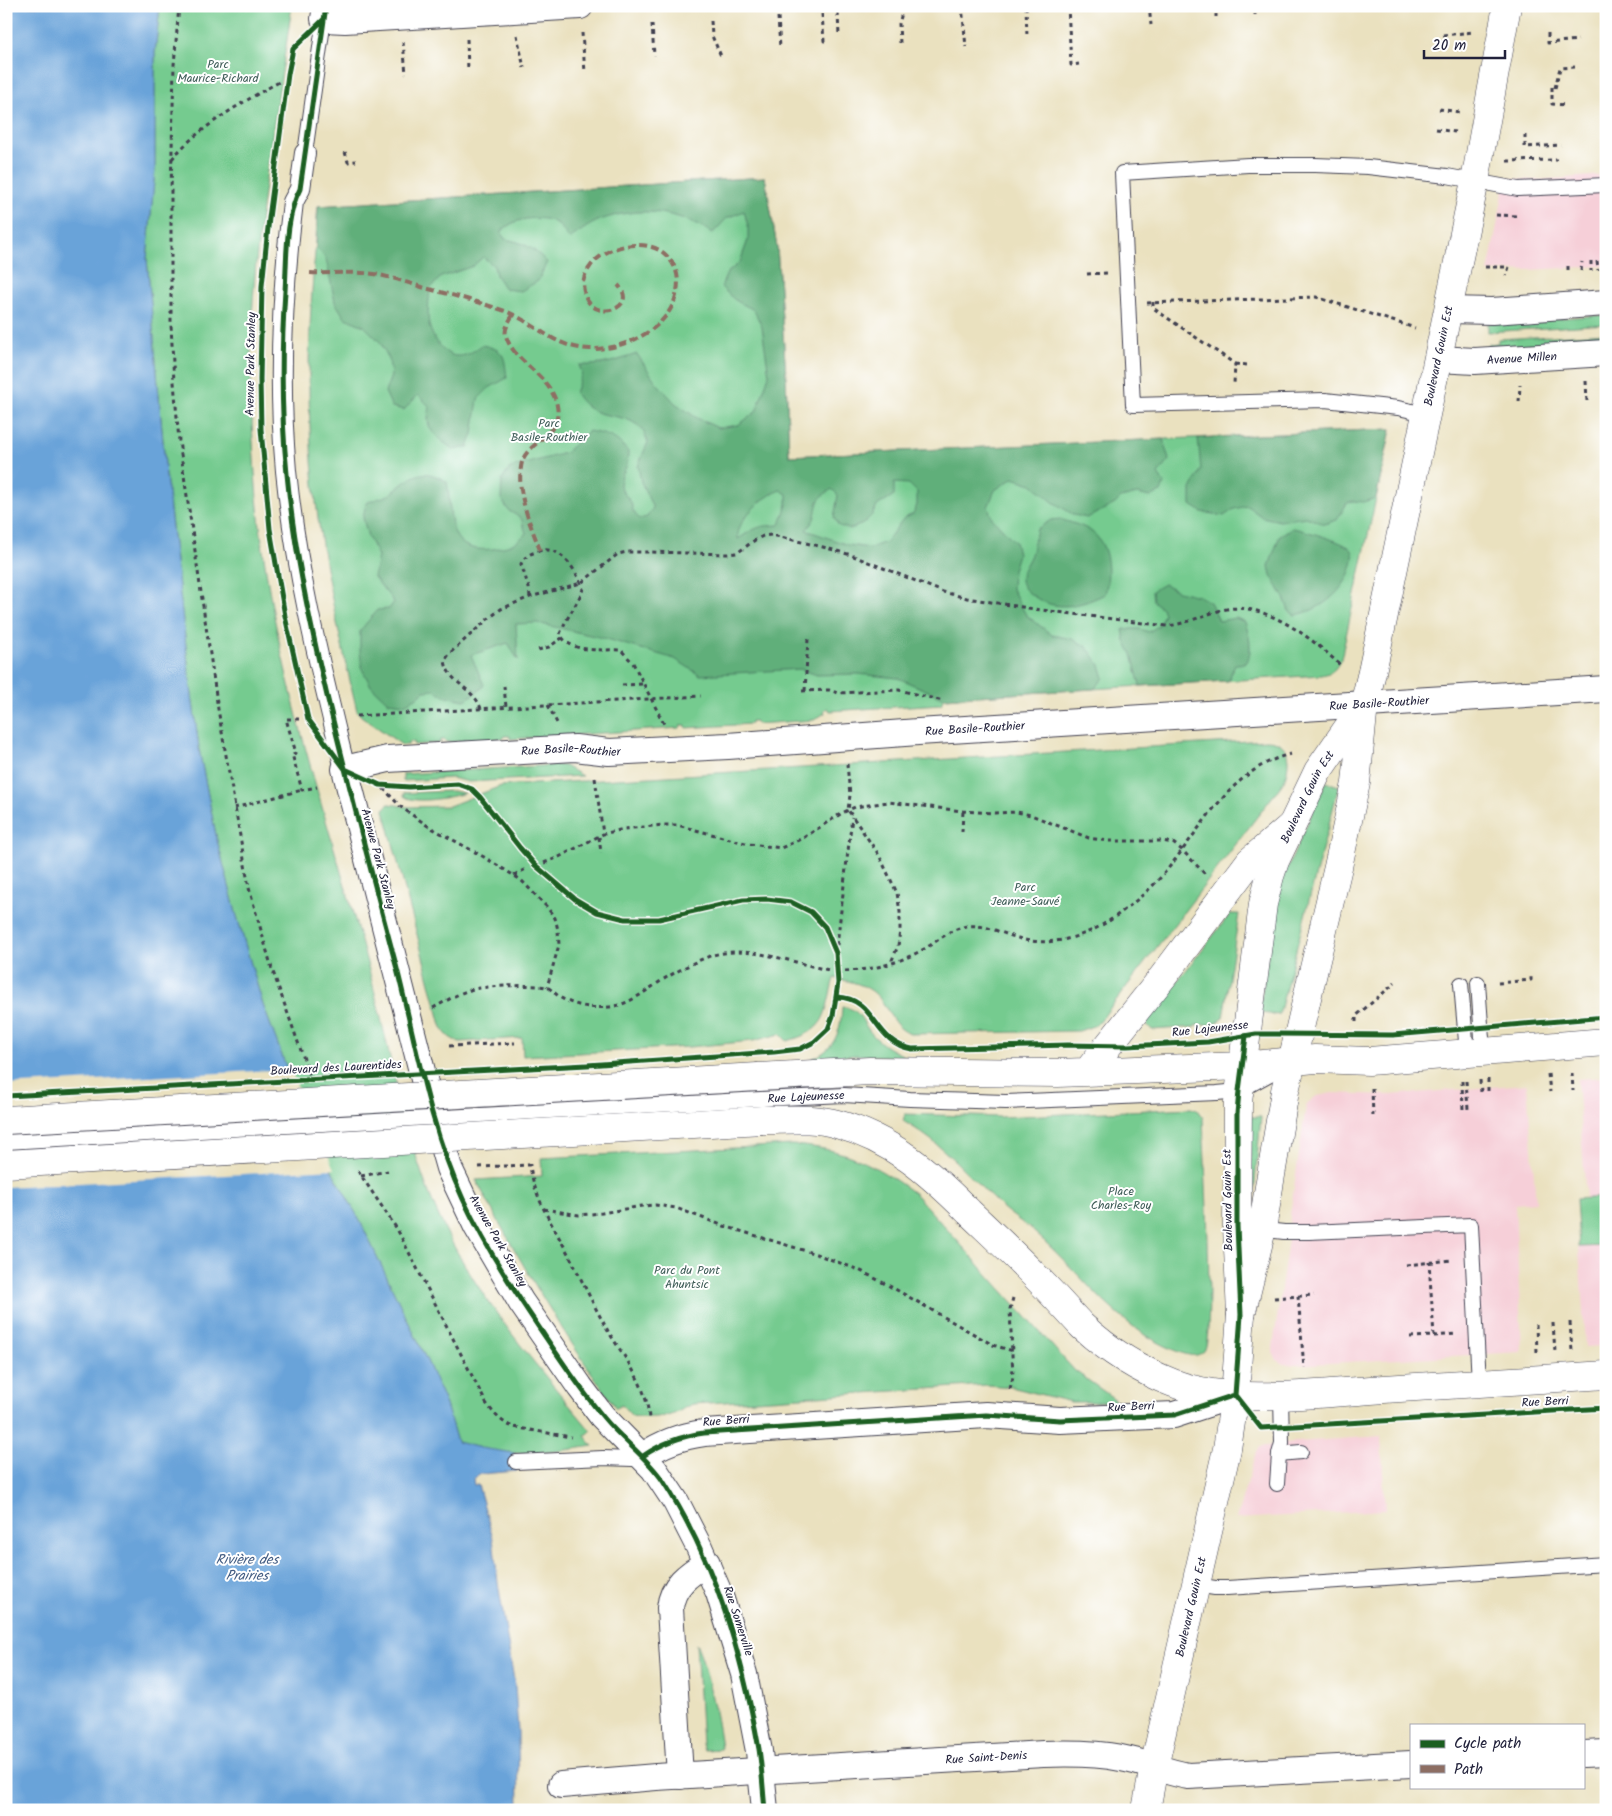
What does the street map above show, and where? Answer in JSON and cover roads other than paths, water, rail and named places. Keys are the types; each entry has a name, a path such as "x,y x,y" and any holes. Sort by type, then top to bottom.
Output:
{"main road":[{"name":"Boulevard Gouin Est","path":"1146,1810 1154,1767 1227,1449 1235,1395 1250,1228 1281,1112 1356,783 1364,704 1475,181 1507,6"},
{"name":"Boulevard Gouin Est","path":"1250,1228 1240,1079 1266,891 1275,861 1318,771 1364,704"},
{"path":"1087,1072 1150,993 1250,861 1291,826"},
{"name":"Rue Lajeunesse","path":"760,1099 870,1071 1030,1074 1087,1072 1240,1079 1292,1061 1314,1059 1369,1061 1606,1042"},
{"path":"6,1120 760,1099"},
{"path":"6,1164 760,1099"},
{"name":"Rue Berri","path":"760,1099 804,1119 836,1124 865,1134 914,1161 940,1182 1084,1327 1110,1349 1134,1365 1177,1385 1235,1395 1281,1396 1479,1383 1605,1363"}],"street":[{"path":"325,12 358,19 581,17"},
{"name":"Avenue Park Stanley","path":"305,153 300,189 293,202 284,309 283,398 286,469 294,536 315,641 345,769 438,1130 449,1168 462,1197 496,1260 575,1380 608,1423 643,1456"},
{"path":"1448,310 1492,311 1606,303"},
{"name":"Avenue Millen","path":"1438,359 1475,361 1606,353"},
{"name":"Rue Basile-Routhier","path":"345,769 388,759 574,748 609,752 666,749 1606,689"},
{"name":"Rue Berri","path":"643,1456 666,1442 689,1435 704,1433 986,1415 1060,1420 1174,1415 1235,1395"},
{"name":"Rue Somerville","path":"643,1456 676,1502 707,1564 730,1624 751,1703 762,1770 765,1810"},
{"path":"680,1776 670,1614 671,1600 683,1579 707,1564"},
{"name":"Rue Saint-Denis","path":"561,1785 1019,1754 1065,1753 1120,1758 1174,1774 1208,1776 1410,1764"},
{"path":"1584,1754 1606,1753"}],"lane":[{"name":"Avenue Park Stanley","path":"305,153 325,12"},
{"path":"1426,414 1398,408 1325,400 1133,405 1122,173 1248,165 1315,165 1368,167 1447,176 1530,190 1606,185"},
{"path":"1475,1053 1478,983"},
{"path":"1461,984 1475,1053"},
{"name":"Rue Lajeunesse","path":"760,1099 844,1095 1006,1102 1240,1079"},
{"path":"6,1142 760,1099"},
{"path":"1250,1228 1284,1232 1309,1232 1471,1225 1479,1383"},
{"path":"1277,1484 1279,1454 1282,1443 1281,1396"},
{"path":"1279,1454 1301,1452"},
{"path":"516,1462 603,1458 632,1459 643,1456"},
{"path":"1196,1585 1227,1588 1606,1564"}],"water":[{"name":"Rivière des Prairies","path":"6,6 160,6 155,53 155,170 147,259 166,476 200,755 217,840 263,1005 287,1069 331,1169 359,1219 428,1363 446,1405 457,1442 514,1453 517,1471 481,1474 473,1479 474,1485 478,1485 493,1538 498,1583 515,1686 518,1731 519,1810 6,1810"}],"park label":[{"name":"Parc Maurice-Richard","path":"218,71"},
{"name":"Parc Basile-Routhier","path":"549,430"},
{"name":"Parc Jeanne-Sauvé","path":"1025,894"},
{"name":"Place Charles-Roy","path":"1121,1198"},
{"name":"Parc du Pont Ahuntsic","path":"687,1277"}]}
